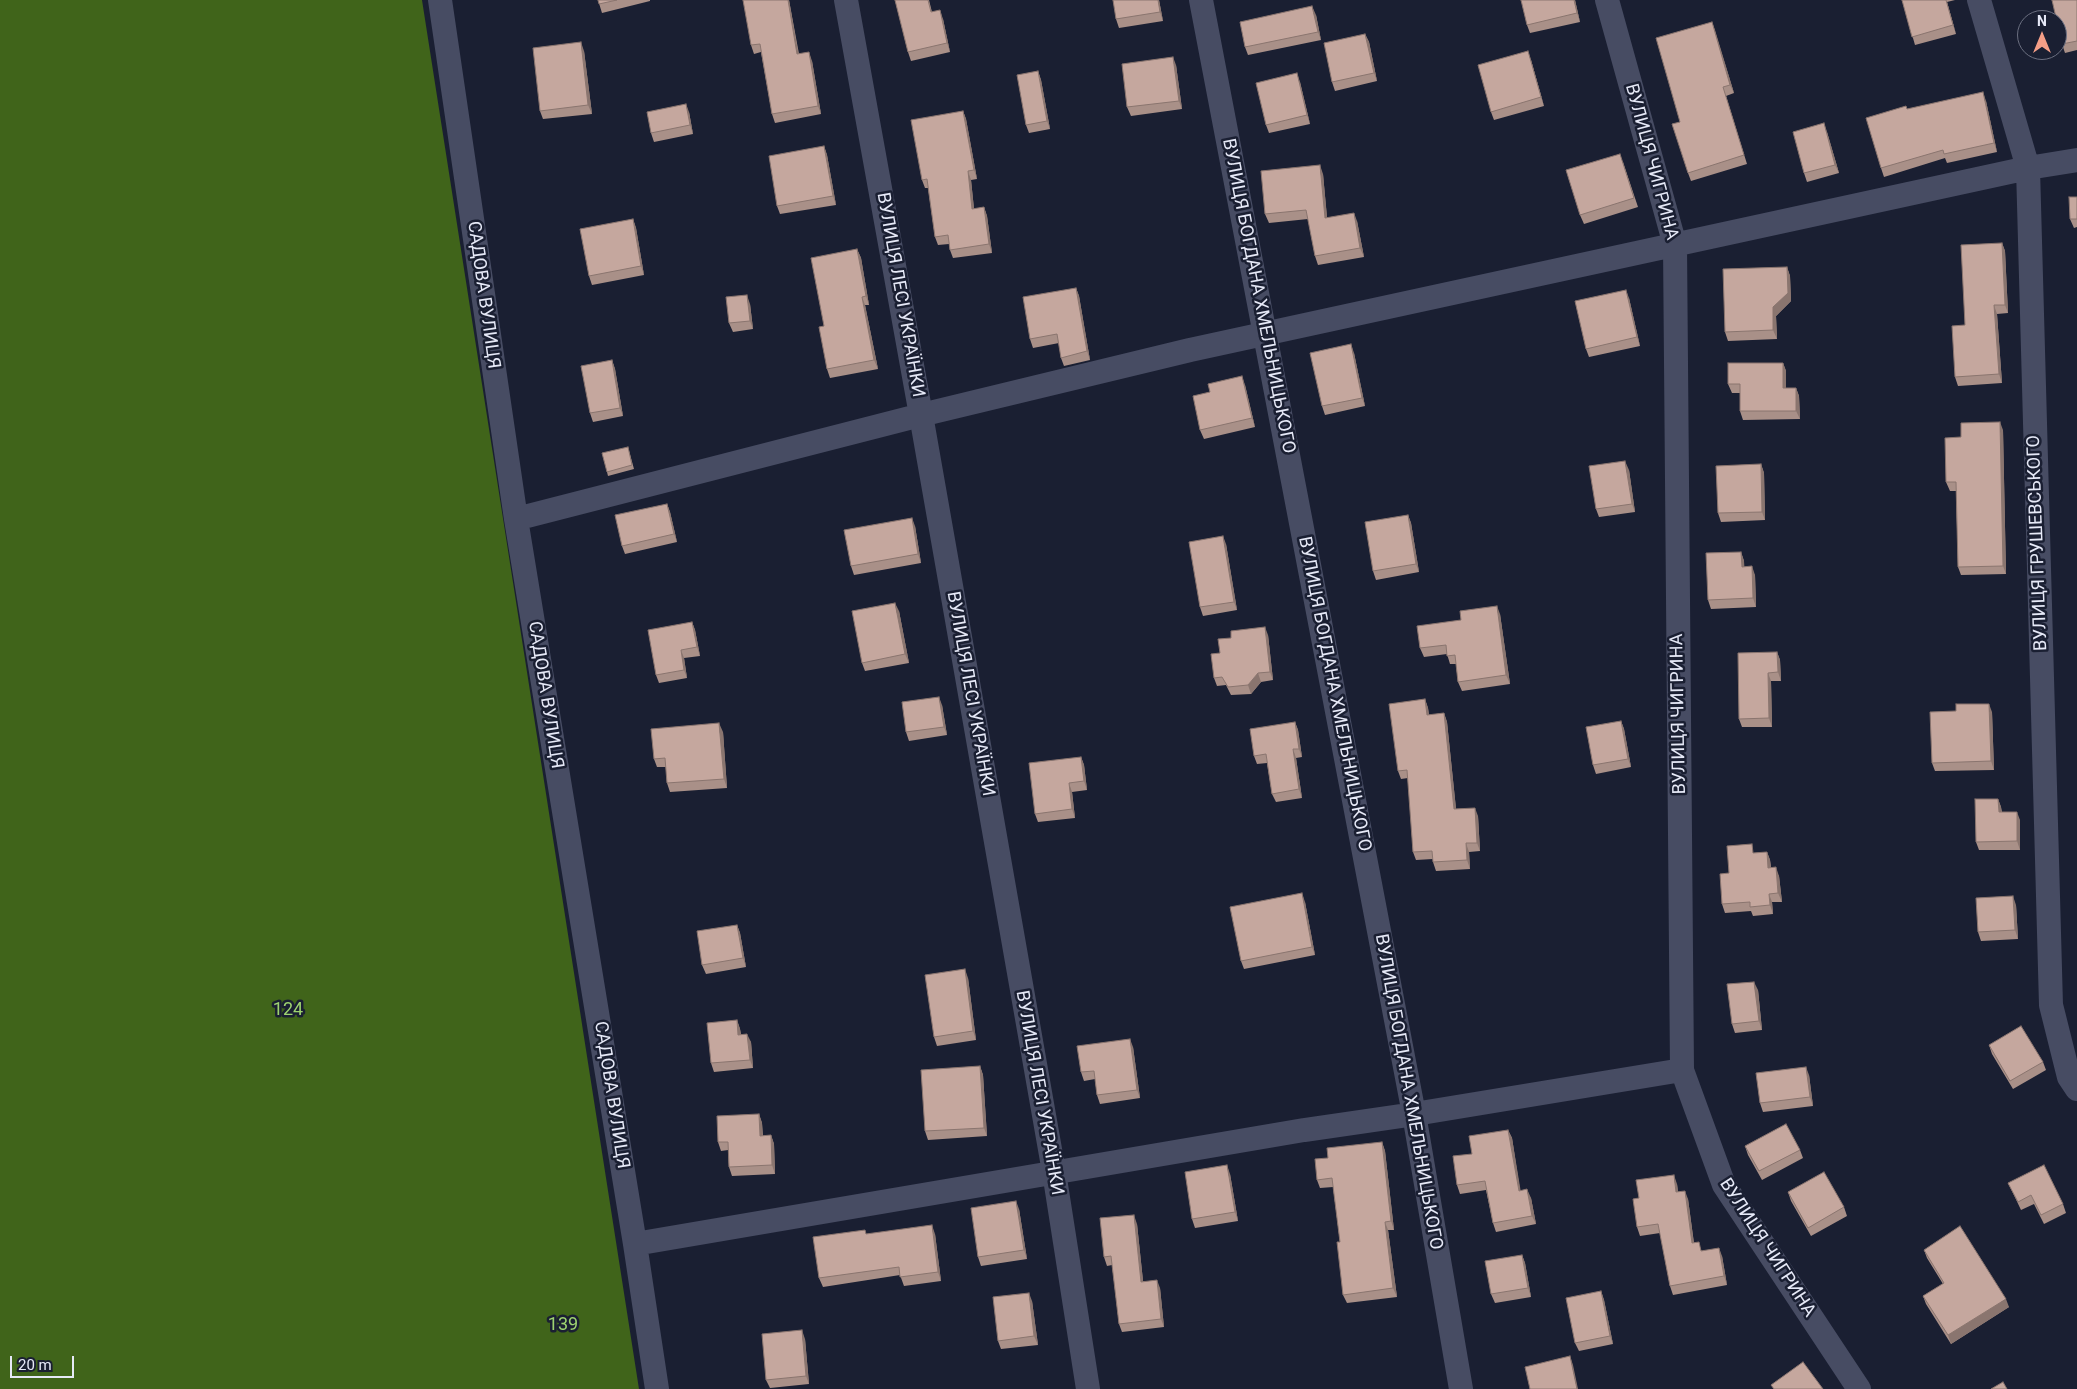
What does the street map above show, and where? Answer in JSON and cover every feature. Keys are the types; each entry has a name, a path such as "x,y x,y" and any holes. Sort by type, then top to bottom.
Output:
{"street":[{"name":"САДОВА ВУЛИЦЯ","path":"440,0 516,518 657,1389"},
{"name":"ВУЛИЦЯ ЛЕСІ УКРАЇНКИ","path":"846,0 1054,1172 1088,1389"},
{"name":"ВУЛИЦЯ БОГДАНА ХМЕЛЬНИЦЬКОГО","path":"1201,0 1414,1114 1461,1389"},
{"name":"ВУЛИЦЯ ЧИГРИНА","path":"1607,0 1675,245 1682,1070 1724,1185 1859,1389"},
{"name":"ВУЛИЦЯ ГРУШЕВСЬКОГО","path":"1979,0 2028,168 2050,1005 2069,1077 2077,1089"},
{"path":"516,518 921,415 1190,350 2028,168 2077,160"},
{"path":"635,1244 1304,1130 1682,1070"}],"green space":[{"name":"124","path":"0,0 422,0 639,1389 0,1389"}],"building":[{"path":"598,0 617,0 599,4"},
{"path":"743,0 788,0 797,54 809,52 818,106 772,114 760,44 751,45"},
{"path":"895,0 928,0 931,12 940,10 947,43 908,52"},
{"path":"1113,0 1158,0 1160,12 1116,19"},
{"path":"1521,0 1574,0 1577,13 1527,25"},
{"path":"1902,0 1946,0 1953,25 1912,37"},
{"path":"2052,0 2077,0 2077,41 2067,43 2067,10 2054,10"},
{"path":"1312,6 1318,32 1245,47 1240,22"},
{"path":"1712,22 1730,85 1723,87 1744,155 1688,173 1672,124 1680,122 1656,38"},
{"path":"1365,34 1374,73 1332,82 1324,43"},
{"path":"581,42 588,105 540,111 533,48"},
{"path":"1528,51 1541,97 1491,112 1478,65"},
{"path":"1173,57 1179,101 1127,107 1122,64"},
{"path":"1038,71 1047,121 1026,125 1017,75"},
{"path":"1297,73 1307,115 1266,125 1256,83"},
{"path":"1983,92 1994,143 1944,154 1943,150 1881,168 1866,118 1906,106 1907,109"},
{"path":"686,104 690,125 651,133 647,112"},
{"path":"963,111 974,170 968,171 972,209 984,207 989,244 950,250 948,235 935,237 927,179 922,180 911,120"},
{"path":"1824,123 1835,165 1804,173 1793,132"},
{"path":"824,146 833,196 777,206 769,156"},
{"path":"1620,154 1634,198 1580,215 1566,170"},
{"path":"1320,165 1325,218 1354,213 1360,248 1315,256 1306,210 1265,214 1261,171"},
{"path":"2069,197 2077,197 2077,219 2070,219"},
{"path":"633,219 641,266 589,276 580,229"},
{"path":"2002,243 2005,305 1994,305 1999,374 1955,377 1952,326 1965,325 1961,245"},
{"path":"857,249 866,296 862,297 874,360 827,369 819,327 824,326 811,258"},
{"path":"1787,267 1788,293 1773,307 1773,330 1725,332 1723,269"},
{"path":"1076,288 1087,351 1061,358 1057,334 1030,339 1023,297"},
{"path":"1626,290 1637,337 1586,349 1575,301"},
{"path":"747,295 750,321 729,323 726,297"},
{"path":"1351,344 1362,398 1322,406 1310,353"},
{"path":"612,360 620,408 590,413 581,366"},
{"path":"1728,363 1783,363 1783,388 1796,388 1796,411 1740,411 1740,384 1728,384"},
{"path":"1242,376 1252,418 1200,430 1193,396 1210,392 1208,384"},
{"path":"2000,422 2003,566 1958,567 1956,482 1946,482 1945,438 1961,437 1961,423"},
{"path":"628,447 632,465 607,472 602,453"},
{"path":"1625,461 1632,504 1596,509 1589,466"},
{"path":"1761,464 1762,512 1718,513 1716,466"},
{"path":"667,504 674,534 622,546 615,515"},
{"path":"1408,515 1416,564 1373,571 1365,522"},
{"path":"912,518 918,554 851,566 844,530"},
{"path":"1223,536 1234,602 1200,607 1189,542"},
{"path":"1741,552 1742,567 1752,566 1753,598 1708,600 1706,553"},
{"path":"895,603 905,654 862,663 852,611"},
{"path":"1497,606 1506,675 1458,682 1455,655 1447,656 1446,645 1420,648 1417,626 1461,620 1460,611"},
{"path":"692,622 697,647 681,650 684,670 656,675 648,630"},
{"path":"1265,627 1270,672 1258,673 1248,685 1228,687 1222,677 1214,678 1211,654 1220,653 1218,639 1231,638 1231,631"},
{"path":"1777,652 1778,672 1768,673 1769,718 1739,719 1738,653"},
{"path":"939,697 944,727 906,732 902,702"},
{"path":"1425,699 1427,715 1444,713 1454,809 1475,808 1477,843 1466,843 1467,860 1433,862 1432,851 1413,852 1407,770 1398,771 1389,704"},
{"path":"1956,704 1989,704 1991,761 1932,763 1930,712 1956,711"},
{"path":"1621,721 1628,759 1593,765 1586,727"},
{"path":"1295,722 1299,749 1293,749 1299,789 1272,794 1266,754 1254,756 1250,729"},
{"path":"719,723 724,779 667,783 665,758 654,759 651,729"},
{"path":"1081,757 1084,781 1069,783 1072,809 1035,814 1029,763"},
{"path":"1975,799 1998,799 1999,812 2017,812 2017,841 1976,842"},
{"path":"1752,844 1753,853 1767,852 1768,868 1776,867 1778,893 1769,894 1770,905 1750,907 1750,902 1722,904 1720,874 1729,873 1727,846"},
{"path":"1302,893 1312,947 1241,961 1230,907"},
{"path":"2013,896 2015,930 1978,932 1976,898"},
{"path":"737,925 743,958 702,965 697,931"},
{"path":"965,969 973,1031 934,1037 925,975"},
{"path":"1754,982 1759,1021 1732,1024 1727,984"},
{"path":"737,1020 738,1035 747,1034 750,1060 711,1063 707,1023"},
{"path":"2021,1026 2043,1062 2010,1081 1989,1045"},
{"path":"1130,1039 1137,1090 1097,1095 1094,1071 1081,1072 1077,1046"},
{"path":"980,1066 984,1128 925,1131 921,1070"},
{"path":"1806,1067 1810,1097 1760,1103 1756,1073"},
{"path":"759,1114 760,1136 771,1135 772,1165 729,1167 728,1142 718,1142 717,1116"},
{"path":"1786,1124 1800,1150 1759,1171 1745,1146"},
{"path":"1508,1130 1519,1191 1527,1189 1532,1216 1493,1223 1485,1181 1457,1185 1453,1156 1472,1154 1469,1136"},
{"path":"1382,1142 1391,1221 1385,1222 1393,1288 1343,1295 1337,1242 1340,1242 1332,1178 1317,1180 1315,1159 1328,1158 1327,1148"},
{"path":"1227,1165 1235,1212 1192,1219 1185,1172"},
{"path":"2044,1165 2063,1204 2041,1215 2031,1195 2018,1202 2008,1183"},
{"path":"1824,1172 1844,1207 1808,1228 1788,1192"},
{"path":"1674,1175 1676,1192 1685,1191 1692,1243 1699,1242 1701,1251 1719,1248 1724,1276 1670,1286 1658,1224 1637,1227 1633,1199 1639,1198 1636,1180"},
{"path":"1016,1201 1024,1250 978,1257 971,1208"},
{"path":"1134,1215 1141,1282 1157,1280 1161,1319 1119,1324 1111,1256 1104,1257 1100,1218"},
{"path":"932,1225 938,1272 900,1277 899,1267 819,1278 813,1237 865,1230 866,1234"},
{"path":"1960,1226 2006,1299 1948,1335 1923,1296 1944,1283 1924,1250"},
{"path":"1522,1255 1528,1288 1491,1294 1485,1261"},
{"path":"1601,1291 1610,1336 1575,1343 1566,1298"},
{"path":"1029,1293 1034,1336 998,1341 993,1297"},
{"path":"802,1330 806,1376 766,1380 762,1334"},
{"path":"1570,1356 1577,1389 1530,1389 1525,1367"},
{"path":"1803,1362 1823,1389 1774,1389 1771,1385"},
{"path":"2003,1382 2007,1389 1991,1389"}],"park label":[{"name":"139","path":"563,1325"}]}
